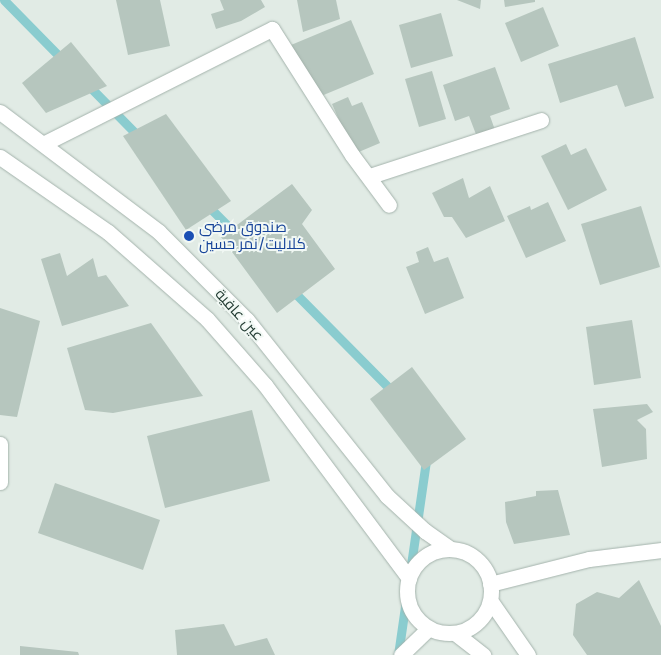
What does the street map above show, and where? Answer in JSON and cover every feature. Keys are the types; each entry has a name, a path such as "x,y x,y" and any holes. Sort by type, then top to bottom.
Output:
{"main road":[{"path":"45,143 272,29 352,155 370,176 389,205"},
{"name":"عين عافية","path":"0,112 45,143 166,238 247,320 387,496 425,531 450,548"},
{"path":"370,176 541,120"},
{"name":"عين عافية","path":"0,156 108,232 207,319 265,385 409,578"},
{"path":"0,444 0,482"},
{"path":"492,602 474,625 455,633 441,634 428,629 412,611 407,597 409,578 421,559 450,548 470,555 480,564 490,584 492,602 528,655"},
{"path":"490,584 590,559 661,550"},
{"path":"401,655 428,629"},
{"path":"455,633 482,655"}],"building":[{"path":"116,0 160,0 170,46 128,55"},
{"path":"220,0 261,0 265,7 241,21 216,29 211,14 224,10"},
{"path":"297,0 336,0 340,19 303,32"},
{"path":"457,0 481,0 480,9"},
{"path":"504,0 535,0 535,2 505,7"},
{"path":"543,7 559,46 521,62 505,23"},
{"path":"441,13 453,56 411,68 399,25"},
{"path":"351,20 374,74 314,99 291,45"},
{"path":"635,37 654,98 625,107 617,85 560,103 548,64"},
{"path":"71,42 107,86 46,113 22,83"},
{"path":"495,67 510,109 490,116 495,130 477,137 469,116 455,121 443,85"},
{"path":"432,71 446,119 419,127 405,79"},
{"path":"348,97 352,106 362,102 380,143 354,154 332,104"},
{"path":"166,114 231,201 186,230 123,136"},
{"path":"566,144 571,155 586,148 607,190 568,210 541,156"},
{"path":"463,178 469,198 490,186 505,221 466,238 452,217 444,217 432,193"},
{"path":"292,184 312,210 302,224 335,269 277,313 221,237"},
{"path":"548,202 566,241 526,258 507,216 530,206 531,210"},
{"path":"641,206 660,267 600,285 581,224"},
{"path":"428,247 434,262 448,257 464,298 425,314 406,267 419,262 416,252"},
{"path":"60,253 67,276 93,258 98,277 106,275 129,306 62,326 41,259"},
{"path":"0,308 40,321 17,417 0,415"},
{"path":"632,320 641,378 594,385 586,327"},
{"path":"151,323 203,396 113,413 85,410 67,348"},
{"path":"412,367 466,439 424,470 370,399"},
{"path":"647,404 653,412 637,420 646,429 647,459 602,467 593,409"},
{"path":"252,410 270,481 165,508 147,436"},
{"path":"55,483 160,520 143,570 38,533"},
{"path":"558,490 570,535 514,544 506,522 505,502 536,496 536,491"},
{"path":"639,580 661,626 661,655 587,655 573,635 576,604 597,592 619,598"},
{"path":"224,624 235,646 267,638 275,655 177,655 175,630"},
{"path":"20,646 78,652 79,655 20,655"}],"waterway":[{"path":"4,0 64,61"},
{"path":"87,84 141,139"},
{"path":"207,205 238,236"},
{"path":"292,290 395,394"},
{"path":"398,655 426,460"}],"place":[{"name":"صندوق مرضى كلاليت/نمر حسين","path":"189,236"}]}
